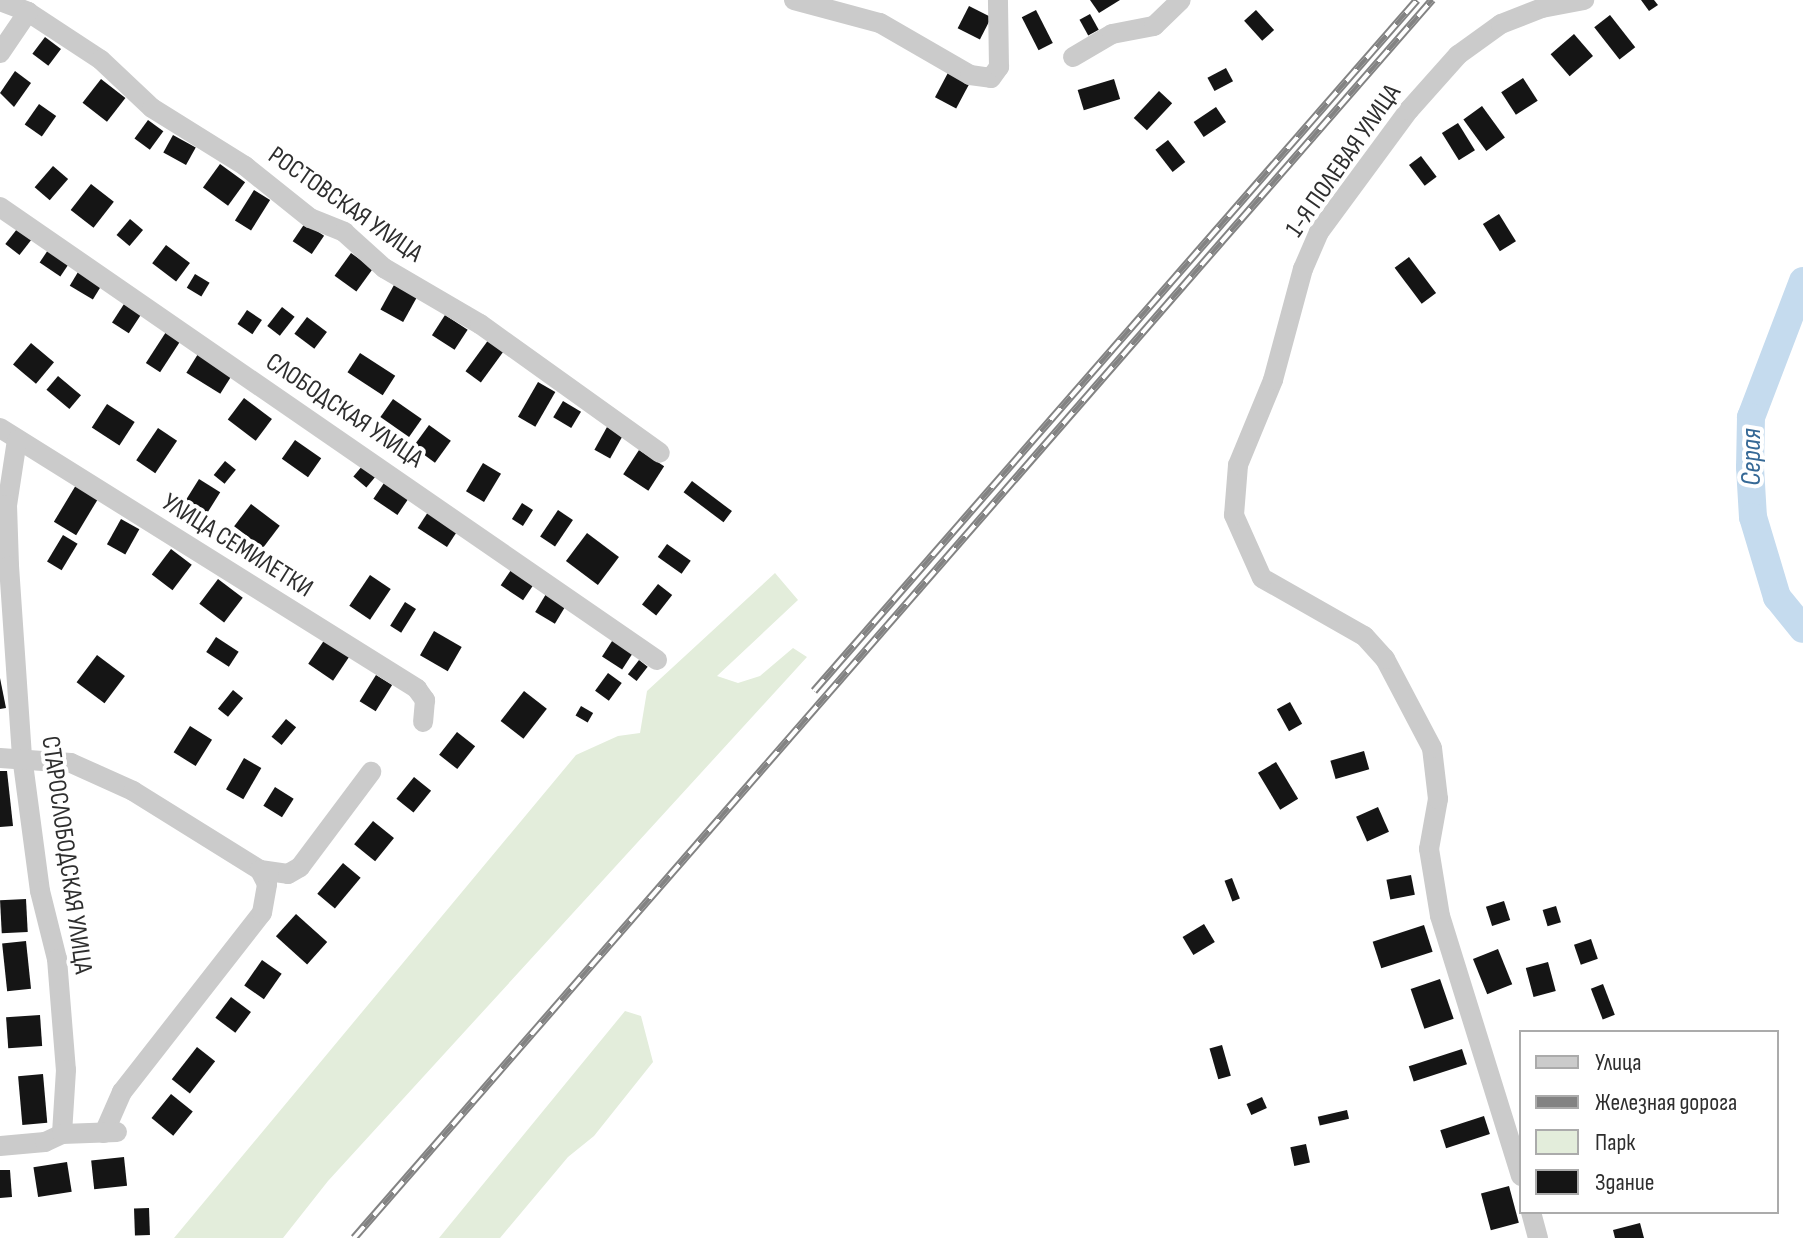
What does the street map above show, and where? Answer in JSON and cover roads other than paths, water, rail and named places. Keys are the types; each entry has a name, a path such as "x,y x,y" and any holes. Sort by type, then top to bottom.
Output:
{"street":[{"path":"794,0 880,23 970,75 991,78 999,67 998,0"},
{"path":"1073,57 1112,34 1154,26 1181,0"},
{"name":"1-Я ПОЛЕВАЯ УЛИЦА","path":"1519,1170 1440,916 1429,849 1438,799 1432,748 1385,659 1364,636 1262,578 1234,515 1238,465 1273,380 1303,269 1319,232 1409,110 1458,55 1501,24 1542,8 1584,0"},
{"name":"РОСТОВСКАЯ УЛИЦА","path":"0,1 28,12 101,60 152,108 245,166 310,218 344,232 384,268 480,324 660,453"},
{"path":"0,53 28,12"},
{"name":"СЛОБОДСКАЯ УЛИЦА","path":"0,207 657,660"},
{"name":"УЛИЦА СЕМИЛЕТКИ","path":"0,428 417,689 425,700 423,722"},
{"name":"СТАРОСЛОБОДСКАЯ УЛИЦА","path":"17,440 7,505 22,756 40,891 57,959 66,1070 62,1134"},
{"path":"0,758 22,756 71,763 133,791 260,870 288,874 300,867 371,772"},
{"path":"0,1146 45,1142 62,1134 111,1132 122,1092 262,913 267,884 260,870"},
{"path":"1532,1214 1538,1238"}],"waterway":[{"name":"Серая","path":"1803,281 1751,417 1750,467 1753,517 1777,597 1803,629"}],"railway":[{"path":"814,691 1417,0"},
{"path":"354,1238 1432,0"}]}
